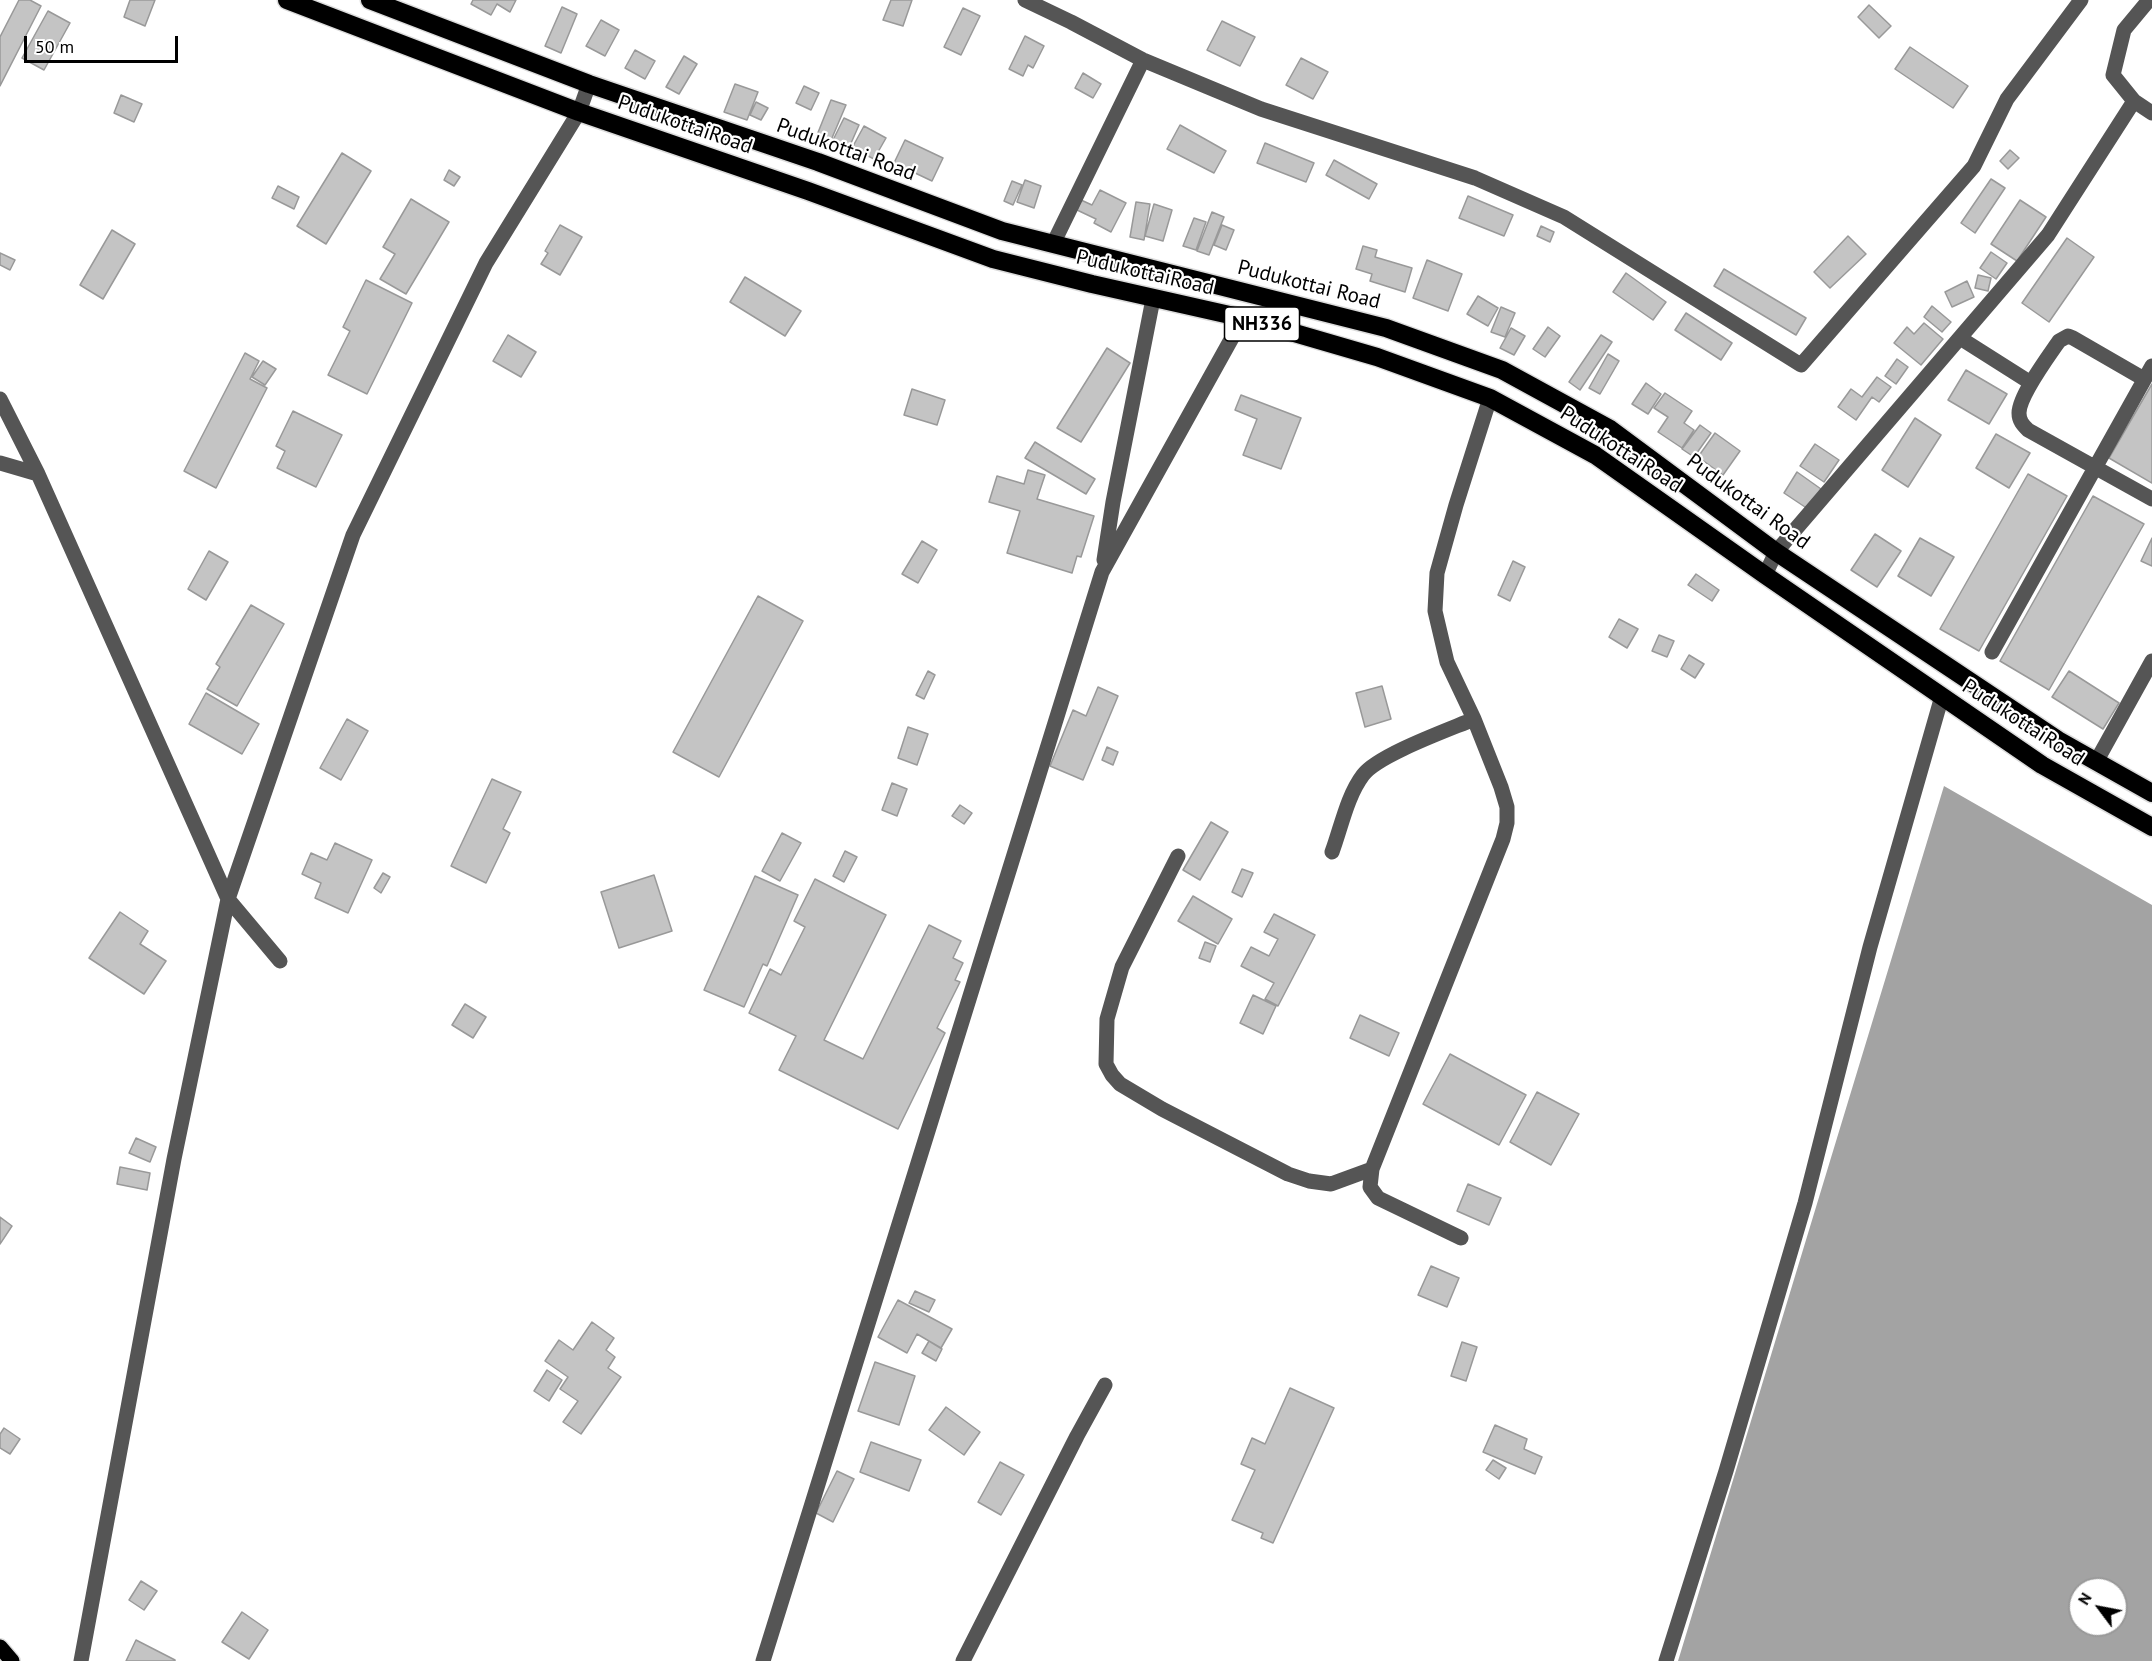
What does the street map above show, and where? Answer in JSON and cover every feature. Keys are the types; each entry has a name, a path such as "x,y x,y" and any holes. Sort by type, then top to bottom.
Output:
{"highway":[{"name":"PudukottaiRoad","path":"287,0 579,112 808,191 993,259 1153,299 1243,318 1377,357 1490,398 1595,454 1765,575 2042,765 2152,827"},
{"name":"Pudukottai Road","path":"370,0 589,84 818,162 1002,231 1386,328 1502,370 1610,429 1776,552 2058,740 2152,793"},
{"path":"1960,709 1976,685"}],"main road":[{"path":"0,1647 12,1661"}],"street":[{"path":"1025,0 1143,60 1261,109 1475,178 1564,217 1801,365 1974,166 2007,99 2081,0"},
{"path":"2149,0 2124,30 2113,75 2134,101 2152,113"},
{"path":"1053,244 1143,60"},
{"path":"81,1661 174,1159 228,899 353,535 486,263 579,112 589,84"},
{"path":"1765,575 1776,552 2048,235 2134,101"},
{"path":"763,1661 1102,572 1113,502 1153,299"},
{"path":"1102,572 1243,318"},
{"path":"1992,652 2094,467 2148,373 2068,336 2059,341 2031,383 2020,406 2021,422 2028,430 2094,467 2152,499"},
{"path":"1960,338 2031,383"},
{"path":"1461,1238 1378,1198 1370,1187 1372,1168 1503,839 1507,823 1507,807 1501,787 1474,719 1447,662 1434,611 1437,573 1490,398"},
{"path":"0,399 38,474 228,899 280,961"},
{"path":"0,463 38,474"},
{"path":"2096,762 2152,661"},
{"path":"1666,1661 1726,1471 1805,1203 1870,947 1942,696"},
{"path":"1332,852 1354,792 1364,774 1379,761 1474,719"},
{"path":"1178,856 1122,967 1107,1019 1106,1064 1112,1075 1120,1084 1162,1109 1288,1174 1309,1181 1331,1184 1372,1168"},
{"path":"963,1661 1105,1385"}],"shaded area":[{"path":"1944,786 2152,905 2152,1661 1678,1661"}],"building":[{"path":"19,0 30,0 41,6 0,86 0,37"},
{"path":"130,0 155,0 145,26 124,17"},
{"path":"473,0 516,0 510,12 497,4 491,15 471,4"},
{"path":"891,0 912,0 903,26 883,20"},
{"path":"1869,5 1891,26 1879,38 1858,17"},
{"path":"562,7 577,14 561,53 545,46"},
{"path":"963,8 980,16 961,55 944,47"},
{"path":"48,11 70,23 44,70 22,58"},
{"path":"601,20 619,30 605,56 586,46"},
{"path":"1222,21 1255,37 1240,66 1207,50"},
{"path":"1025,36 1044,46 1033,68 1028,65 1023,76 1009,69"},
{"path":"1910,47 1968,86 1953,108 1895,69"},
{"path":"635,50 655,61 645,79 625,68"},
{"path":"684,56 697,64 679,94 666,87"},
{"path":"1301,58 1328,72 1313,99 1286,85"},
{"path":"1083,73 1101,84 1093,98 1075,88"},
{"path":"735,84 758,92 747,120 724,112"},
{"path":"804,86 819,93 811,110 796,103"},
{"path":"121,95 142,104 134,122 114,113"},
{"path":"831,100 846,105 829,145 815,140"},
{"path":"756,102 768,108 761,120 750,115"},
{"path":"844,118 859,125 848,150 832,142"},
{"path":"1180,125 1226,151 1214,173 1167,149"},
{"path":"864,126 886,138 874,159 852,148"},
{"path":"905,140 943,158 932,181 894,163"},
{"path":"1265,143 1314,163 1306,182 1257,163"},
{"path":"2010,150 2019,158 2008,169 2000,161"},
{"path":"342,153 371,171 326,244 297,226"},
{"path":"1334,160 1377,184 1369,199 1326,175"},
{"path":"449,170 460,177 454,186 444,180"},
{"path":"1991,179 2005,188 1975,233 1961,223"},
{"path":"1025,180 1041,186 1034,208 1017,202"},
{"path":"1012,181 1022,185 1013,205 1004,201"},
{"path":"278,186 299,197 294,209 272,198"},
{"path":"1100,190 1126,203 1111,232 1094,223 1096,219 1077,210 1081,200 1092,205"},
{"path":"1468,196 1513,215 1504,236 1459,218"},
{"path":"411,199 449,222 406,294 380,279 395,254 383,247"},
{"path":"2020,200 2046,217 2017,261 1991,244"},
{"path":"1136,202 1150,204 1144,240 1130,237"},
{"path":"1154,204 1172,210 1163,241 1145,236"},
{"path":"1212,212 1224,217 1209,255 1197,251"},
{"path":"1194,218 1206,222 1196,250 1183,246"},
{"path":"560,225 582,237 560,275 541,264 548,253 545,251"},
{"path":"1222,225 1234,230 1226,250 1214,245"},
{"path":"1541,226 1554,232 1550,242 1537,236"},
{"path":"112,230 135,244 103,299 80,285"},
{"path":"1848,236 1866,254 1830,288 1814,272"},
{"path":"2067,238 2094,257 2049,322 2022,303"},
{"path":"1363,246 1377,250 1375,257 1412,268 1405,292 1370,281 1372,274 1356,269"},
{"path":"1991,252 2007,263 1996,279 1980,268"},
{"path":"0,253 15,260 10,270 0,265"},
{"path":"1427,260 1462,274 1448,311 1413,298"},
{"path":"1724,269 1806,318 1796,335 1714,286"},
{"path":"1626,273 1666,302 1653,320 1613,292"},
{"path":"1978,275 1991,278 1988,291 1975,288"},
{"path":"745,277 801,311 785,336 730,302"},
{"path":"366,280 412,303 367,394 328,375 350,331 343,327"},
{"path":"1967,281 1974,297 1952,307 1945,292"},
{"path":"1478,296 1498,308 1488,326 1467,314"},
{"path":"1932,306 1951,322 1942,332 1924,317"},
{"path":"1501,307 1515,313 1505,337 1491,332"},
{"path":"1686,313 1732,343 1721,360 1675,330"},
{"path":"1924,323 1943,339 1921,365 1894,343 1907,327 1914,334"},
{"path":"1548,327 1560,336 1545,357 1533,349"},
{"path":"1511,328 1525,336 1514,355 1500,348"},
{"path":"508,335 536,352 521,377 493,361"},
{"path":"1601,335 1612,342 1580,390 1569,382"},
{"path":"1107,348 1130,363 1081,442 1057,428"},
{"path":"245,353 259,361 250,379 267,388 216,488 184,471"},
{"path":"1608,354 1619,361 1600,394 1589,388"},
{"path":"1897,359 1908,367 1896,384 1885,376"},
{"path":"263,361 276,369 265,385 252,377"},
{"path":"1966,370 2007,394 1989,424 1948,400"},
{"path":"1877,377 1891,387 1879,402 1872,397 1856,420 1838,407 1851,389 1862,397"},
{"path":"1646,383 1661,394 1648,414 1632,404"},
{"path":"2152,384 2152,483 2109,458"},
{"path":"912,389 945,400 937,425 904,415"},
{"path":"1665,393 1692,411 1684,423 1694,430 1682,448 1658,432 1668,417 1654,408"},
{"path":"1241,395 1301,418 1281,469 1243,455 1257,419 1235,410"},
{"path":"293,411 342,435 316,487 277,468 285,451 276,446"},
{"path":"1915,418 1941,435 1908,487 1882,470"},
{"path":"1700,425 1711,433 1694,457 1682,449"},
{"path":"1715,433 1740,451 1723,475 1698,457"},
{"path":"1996,434 2030,453 2009,488 1976,468"},
{"path":"1035,442 1095,479 1086,494 1025,458"},
{"path":"1815,444 1839,460 1824,482 1800,466"},
{"path":"1028,470 1045,475 1037,499 1094,516 1081,557 1077,556 1072,573 1007,553 1020,511 989,502 997,476 1024,484"},
{"path":"1797,472 1821,489 1808,509 1784,493"},
{"path":"2028,474 2067,496 1979,651 1940,629"},
{"path":"2093,496 2144,524 2049,690 2000,661"},
{"path":"1875,534 1901,551 1877,587 1851,570"},
{"path":"1920,538 1954,557 1931,596 1898,576"},
{"path":"2152,538 2152,566 2141,561"},
{"path":"922,541 937,550 918,583 902,574"},
{"path":"209,551 228,562 206,600 188,589"},
{"path":"1513,561 1525,567 1510,601 1498,595"},
{"path":"1696,574 1719,590 1712,601 1688,585"},
{"path":"758,596 803,621 719,777 673,752"},
{"path":"251,605 284,624 237,706 207,689 220,667 216,664"},
{"path":"1619,619 1638,629 1627,648 1609,637"},
{"path":"1659,635 1674,641 1667,657 1652,651"},
{"path":"1689,655 1704,664 1695,678 1681,669"},
{"path":"928,671 935,675 924,699 916,695"},
{"path":"2069,671 2119,703 2103,729 2052,697"},
{"path":"1382,686 1391,719 1365,727 1356,693"},
{"path":"1098,687 1118,696 1083,780 1050,766 1073,710 1086,716"},
{"path":"206,693 259,724 242,754 189,724"},
{"path":"347,719 368,731 341,780 320,768"},
{"path":"908,727 928,734 917,765 898,758"},
{"path":"1107,747 1118,752 1113,765 1102,760"},
{"path":"492,779 521,792 503,829 510,833 486,883 451,866"},
{"path":"892,783 907,789 897,816 882,810"},
{"path":"960,805 972,813 964,824 952,816"},
{"path":"1211,822 1228,832 1200,880 1183,870"},
{"path":"782,833 801,843 780,881 762,871"},
{"path":"335,843 372,860 348,913 315,898 321,883 302,874 311,853 327,860"},
{"path":"845,851 857,857 844,882 833,876"},
{"path":"1242,869 1253,873 1242,897 1232,892"},
{"path":"383,873 390,877 381,893 374,888"},
{"path":"654,875 672,931 619,948 601,892"},
{"path":"755,876 798,895 767,966 763,964 744,1007 704,990"},
{"path":"815,879 886,915 824,1040 863,1059 929,925 961,941 953,958 963,963 955,980 960,982 937,1028 945,1033 898,1129 779,1070 796,1036 749,1013 770,969 781,975 805,927 794,921"},
{"path":"1193,896 1232,919 1218,944 1178,921"},
{"path":"120,912 148,931 140,944 166,961 144,994 89,958"},
{"path":"1274,914 1315,935 1278,1006 1265,999 1274,983 1241,966 1251,947 1269,956 1278,939 1264,932"},
{"path":"1205,942 1216,946 1210,962 1199,958"},
{"path":"1253,995 1276,1006 1263,1034 1240,1023"},
{"path":"465,1004 486,1017 473,1038 452,1025"},
{"path":"1360,1015 1399,1033 1389,1056 1350,1038"},
{"path":"1450,1054 1526,1095 1499,1145 1423,1104"},
{"path":"1537,1092 1579,1114 1551,1165 1510,1142"},
{"path":"136,1138 156,1147 150,1162 129,1153"},
{"path":"120,1167 150,1173 147,1190 117,1184"},
{"path":"1468,1184 1501,1198 1489,1225 1457,1211"},
{"path":"0,1217 12,1226 0,1244"},
{"path":"1431,1266 1459,1278 1447,1307 1418,1295"},
{"path":"915,1291 935,1300 929,1312 909,1303"},
{"path":"898,1300 952,1329 941,1348 917,1334 907,1353 878,1337"},
{"path":"592,1322 614,1338 606,1350 615,1357 608,1368 621,1377 581,1434 563,1422 578,1401 560,1389 568,1377 545,1361 559,1340 573,1350"},
{"path":"929,1341 942,1349 936,1361 922,1353"},
{"path":"1462,1342 1477,1347 1466,1381 1451,1376"},
{"path":"875,1362 915,1376 899,1425 858,1411"},
{"path":"547,1370 562,1380 549,1401 534,1391"},
{"path":"1290,1388 1334,1408 1273,1543 1261,1538 1263,1533 1232,1520 1255,1470 1241,1464 1252,1438 1265,1444"},
{"path":"946,1407 980,1432 964,1455 929,1430"},
{"path":"1495,1425 1527,1439 1524,1449 1542,1457 1535,1474 1483,1452"},
{"path":"4,1428 20,1439 10,1454 0,1448 0,1434"},
{"path":"871,1442 921,1460 909,1491 860,1472"},
{"path":"1493,1460 1506,1468 1499,1479 1486,1470"},
{"path":"1000,1462 1024,1475 1001,1515 978,1502"},
{"path":"837,1471 854,1479 833,1522 816,1513"},
{"path":"141,1581 157,1591 144,1610 129,1600"},
{"path":"242,1612 268,1630 249,1659 222,1642"},
{"path":"136,1640 175,1660 175,1661 126,1661"}]}
